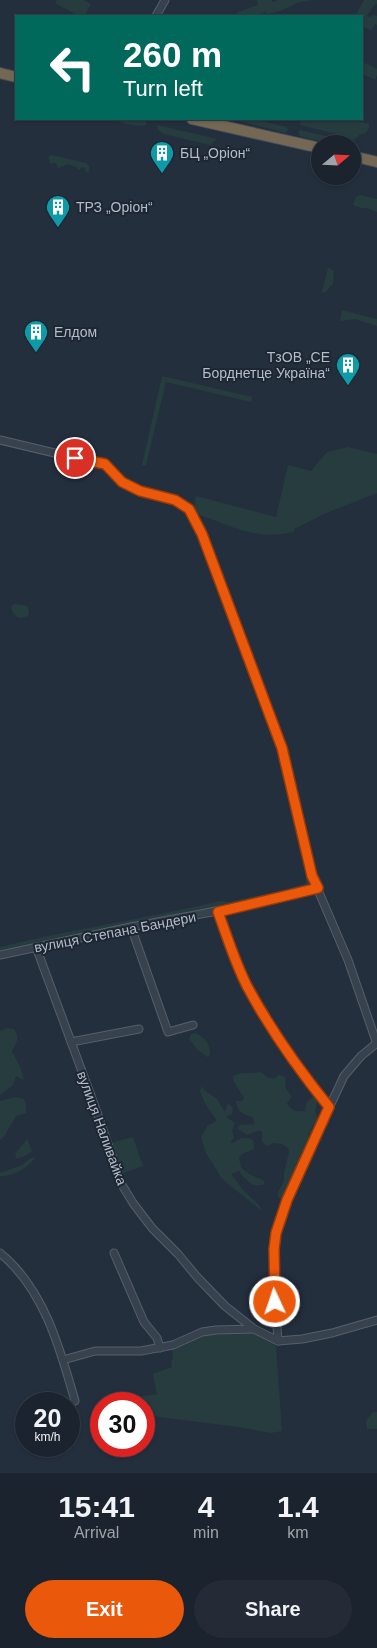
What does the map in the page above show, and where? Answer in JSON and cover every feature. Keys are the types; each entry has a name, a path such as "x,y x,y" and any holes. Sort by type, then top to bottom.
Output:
{"highway":[{"path":"0,73 15,77"},
{"path":"196,120 311,146"},
{"path":"361,158 377,162"}],"street":[{"path":"157,15 165,0"},
{"path":"0,440 105,464 122,482 140,491 175,500 189,509 202,534 282,748 310,867 351,968 377,1044 361,1056 348,1070 287,1200 276,1233 274,1249 278,1340 302,1339 332,1333 377,1320"},
{"name":"вулиця Степана Бандери","path":"0,955 131,927 218,912 318,888"},
{"path":"218,912 246,985 268,1021 329,1107"},
{"path":"131,927 168,1032 193,1025"},
{"name":"вулиця Наливайка","path":"36,947 125,1191 152,1228 225,1306 254,1329 278,1340"},
{"path":"71,1042 139,1029"},
{"path":"0,1253 27,1282 39,1302 56,1339 73,1392"},
{"path":"114,1253 144,1322 157,1338 160,1348"},
{"path":"63,1360 95,1350 160,1348 179,1343 202,1332 230,1328 254,1329"}],"green space":[{"path":"57,0 83,0 91,4 86,15 77,15 55,3"},
{"path":"257,0 271,0 273,2 278,0 312,0 297,3 275,13 267,14 264,12 260,15 236,15 238,12 258,5"},
{"path":"364,0 377,0 377,5 376,3 367,15 369,17 377,16 377,25 375,24 372,29 363,27 363,15 356,15"},
{"path":"363,62 377,69 375,80 363,74"},
{"path":"116,120 146,120 146,125 142,126"},
{"path":"235,120 259,120 286,127 288,130 286,133"},
{"path":"303,120 355,120 369,124 369,128 366,133 359,135 341,135 300,125"},
{"path":"157,125 217,139 210,145 164,134 158,130"},
{"path":"300,130 321,135 311,135 311,139 300,136 298,132"},
{"path":"52,155 86,163 89,166 89,171 86,173 85,168 82,167 79,170 68,164 58,168 56,163 50,163 48,157"},
{"path":"360,195 377,199 377,212 353,205 356,197"},
{"path":"328,268 334,271 333,284 324,293 322,292"},
{"path":"342,310 377,319 377,326 355,319 340,321"},
{"path":"162,376 252,397 251,402 166,382 146,465 142,465"},
{"path":"348,447 377,454 377,493 324,514 294,529 295,531 269,535 244,531 194,513 196,496 276,517 288,465 311,471 327,452"},
{"path":"14,604 28,607 28,616 16,617 11,606"},
{"path":"300,841 311,879 308,885 304,887 238,903 141,921 0,952 0,947 221,901 228,902 305,884 307,875"},
{"path":"7,1028 14,1029 17,1035 12,1051 24,1080 16,1076 13,1085 0,1095 0,1031"},
{"path":"196,1033 205,1039 208,1044 210,1055 207,1057 189,1039 191,1034"},
{"path":"261,1072 267,1077 274,1079 279,1075 285,1077 286,1089 292,1097 287,1103 294,1110 305,1111 309,1100 315,1097 318,1100 315,1111 318,1119 308,1135 309,1142 305,1148 304,1157 288,1184 284,1199 279,1198 277,1194 284,1181 288,1148 282,1144 273,1143 267,1146 262,1142 262,1131 247,1135 237,1128 240,1125 254,1124 253,1117 244,1114 238,1108 236,1101 242,1101 244,1098 234,1082 233,1076"},
{"path":"202,1086 205,1091 216,1098 225,1112 228,1103 233,1108 232,1114 226,1117 235,1123 232,1131 234,1138 230,1142 233,1143 245,1138 253,1140 254,1149 242,1154 239,1158 241,1167 249,1174 263,1180 265,1184 253,1184 239,1171 232,1175 243,1190 259,1205 262,1211 222,1179 206,1153 201,1137 208,1125 217,1120 203,1099 200,1091"},
{"path":"15,1097 24,1099 26,1113 16,1116 5,1136 0,1140 0,1101"},
{"path":"133,1137 143,1166 120,1174 110,1143"},
{"path":"27,1139 32,1151 17,1159 15,1154"},
{"path":"31,1158 35,1158 19,1171 10,1175 0,1176 0,1173 22,1165"},
{"path":"254,1333 262,1336 276,1347 282,1431 271,1433 155,1416 155,1394 157,1394 153,1374 172,1367 172,1348 209,1334"},
{"path":"373,1412 377,1412 377,1429 367,1429 366,1421"}],"place":[{"name":"БЦ „Оріон“","path":"162,174"},
{"name":"ТРЗ „Оріон“","path":"58,228"},
{"name":"Елдом","path":"36,353"},
{"name":"ТзОВ „СЕ Борднетце Україна“","path":"348,386"}],"route":[{"path":"75,458 105,464 122,482 140,491 175,500 189,509 202,534 282,748 312,876 318,888 218,912 246,985 268,1021 329,1107 294,1183 276,1233 274,1249 275,1302"}]}
